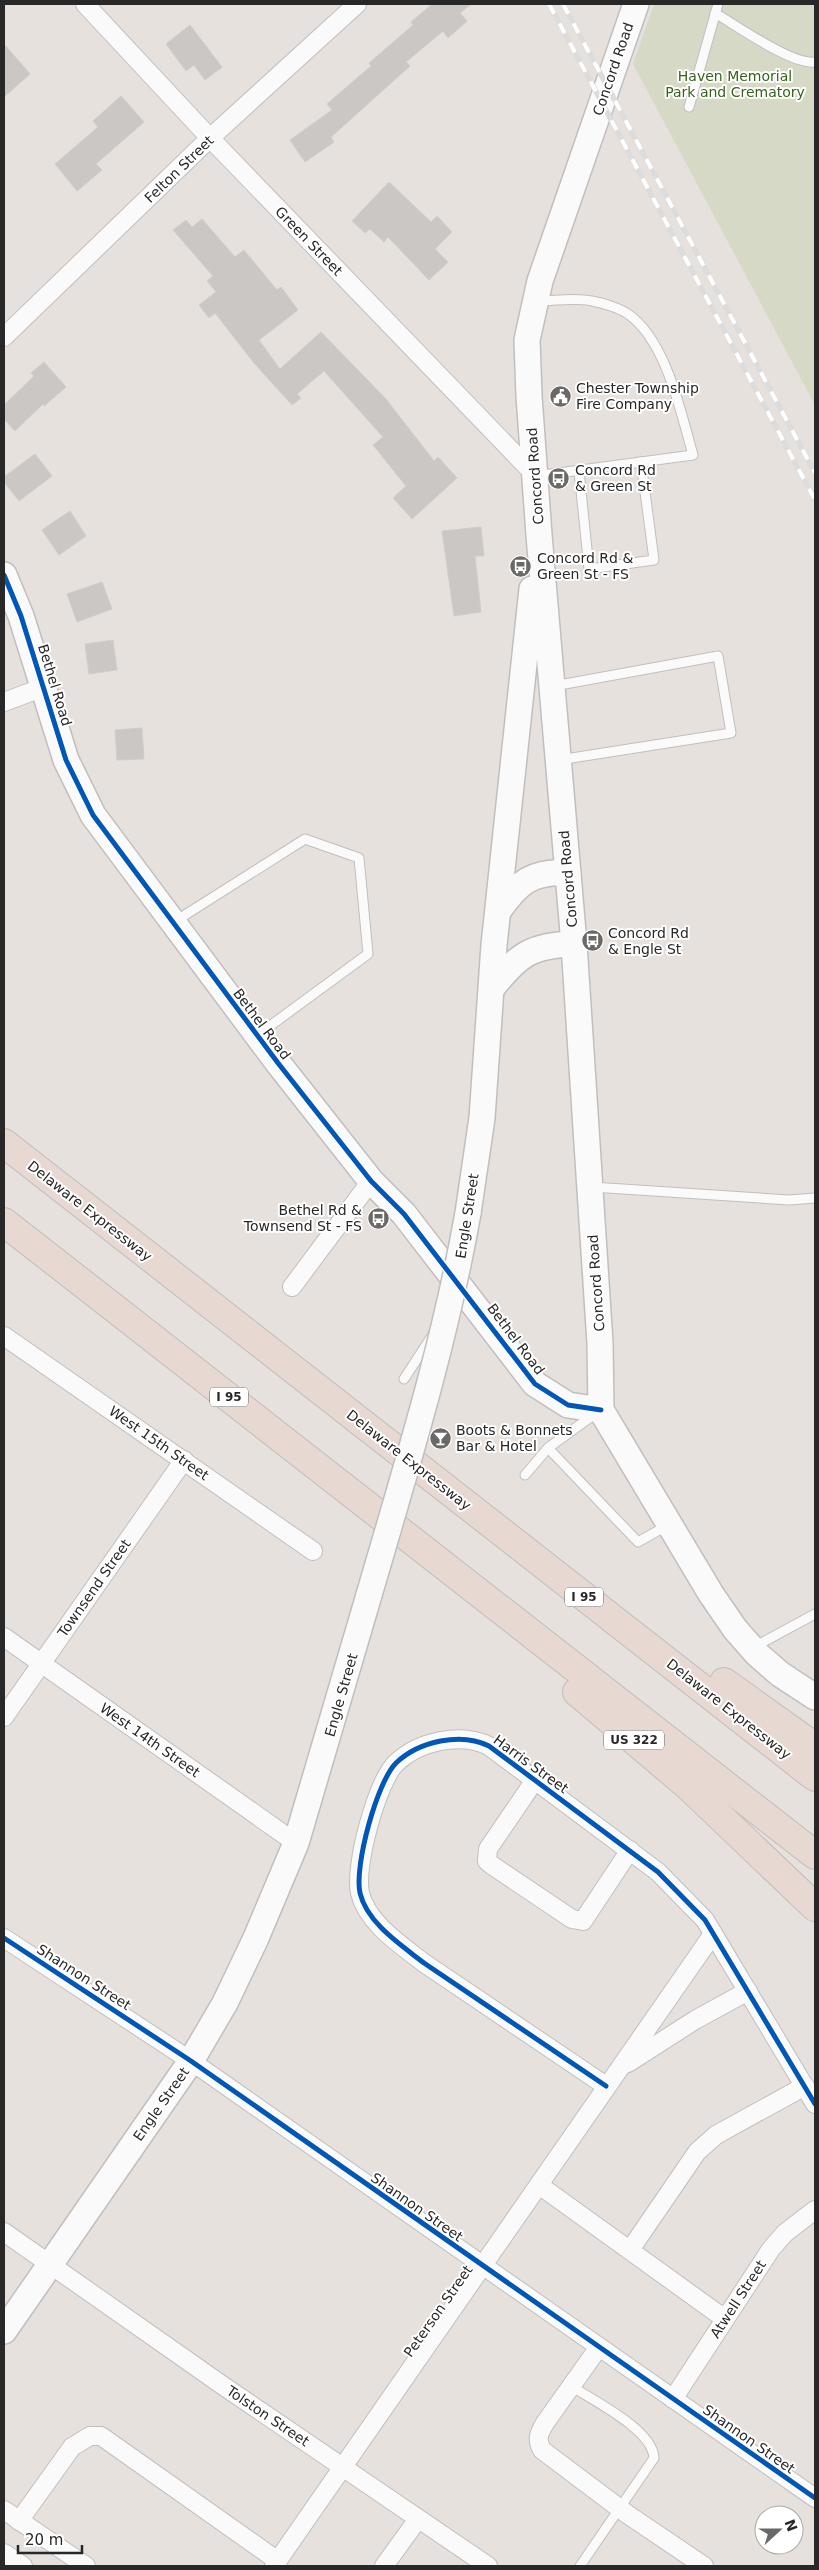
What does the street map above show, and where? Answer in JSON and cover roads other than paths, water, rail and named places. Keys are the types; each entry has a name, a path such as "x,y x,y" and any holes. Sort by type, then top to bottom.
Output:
{"highway":[{"name":"Delaware Expressway","path":"4,1143 815,1777"},
{"name":"I 95","path":"4,1222 815,1856"},
{"path":"353,1417 554,1550 753,1704 815,1747"},
{"name":"US 322","path":"453,1573 571,1687 687,1785 815,1907"}],"main road":[{"name":"Concord Road","path":"636,4 543,272 527,340 539,536 574,944 600,1343 601,1410 711,1594 752,1648 780,1674 815,1697"},
{"path":"499,910 539,536"},
{"name":"Bethel Road","path":"4,575 21,616 66,760 77,786 93,815 257,1036 371,1181 404,1214 535,1384 568,1406 601,1410"},
{"name":"Engle Street","path":"4,2331 191,2061 225,2003 248,1955 296,1843 437,1361 457,1277 482,1118 494,945 499,910 520,883 542,874 568,873"},
{"path":"492,988 511,965 530,950 546,946 574,944"}],"street":[{"name":"Green Street","path":"85,4 210,138 536,476"},
{"name":"Felton Street","path":"4,337 210,138 357,4"},
{"path":"4,702 44,687"},
{"path":"292,1287 371,1181"},
{"name":"West 15th Street","path":"4,1336 313,1551"},
{"name":"Townsend Street","path":"4,1717 184,1460"},
{"name":"West 14th Street","path":"4,1637 296,1843"},
{"name":"Harris Street","path":"606,2086 395,1941 373,1916 360,1894 359,1867 362,1850 379,1795 395,1764 410,1752 424,1745 449,1740 465,1738 478,1741 535,1780 658,1872 705,1920 815,2104"},
{"path":"535,1780 488,1849 487,1860 492,1866 578,1922 587,1918 630,1850"},
{"name":"Peterson Street","path":"276,2564 342,2466 483,2267 606,2086 713,1934"},
{"name":"Shannon Street","path":"4,1938 191,2061 815,2498"},
{"name":"Peterson Street","path":"619,2069 695,2020 748,1991"},
{"path":"630,2250 697,2152 716,2134 805,2086"},
{"path":"539,2185 725,2319"},
{"name":"Atwell Street","path":"673,2399 771,2249 785,2233 815,2210"},
{"name":"Tolston Street","path":"4,2232 488,2566"},
{"path":"599,2348 545,2423 538,2434 538,2442 542,2450 620,2508 704,2566"},
{"path":"19,2521 72,2447 90,2436 101,2436 276,2564"},
{"path":"4,2510 86,2566"},
{"path":"384,2566 418,2519"},
{"path":"4,2552 23,2566"}],"lane":[{"path":"689,107 717,8 766,44 798,60 815,62"},
{"path":"536,301 590,300 627,314 646,331 661,358 676,395 694,455 536,476"},
{"path":"579,471 589,569 654,560 641,462"},
{"path":"552,686 718,656 732,733 559,760"},
{"path":"172,923 305,839 359,858 368,954 257,1036"},
{"path":"590,1187 789,1200 815,1198"},
{"path":"404,1379 462,1288"},
{"path":"524,1475 548,1448 601,1410"},
{"path":"548,1448 638,1542 669,1525"},
{"path":"752,1648 815,1614"},
{"path":"571,2386 635,2428 654,2449 654,2458 648,2470 580,2566"}],"railway":[{"path":"549,4 815,500"},
{"path":"563,4 815,473"}],"place":[{"name":"Chester Township Fire Company","path":"560,396"},
{"name":"Concord Rd & Green St","path":"559,478"},
{"name":"Concord Rd & Green St - FS","path":"521,566"},
{"name":"Concord Rd & Engle St","path":"592,941"},
{"name":"Bethel Rd & Townsend St - FS","path":"378,1218"},
{"name":"Boots & Bonnets Bar & Hotel","path":"440,1438"}],"park label":[{"name":"Haven Memorial Park and Crematory","path":"735,84"}]}
